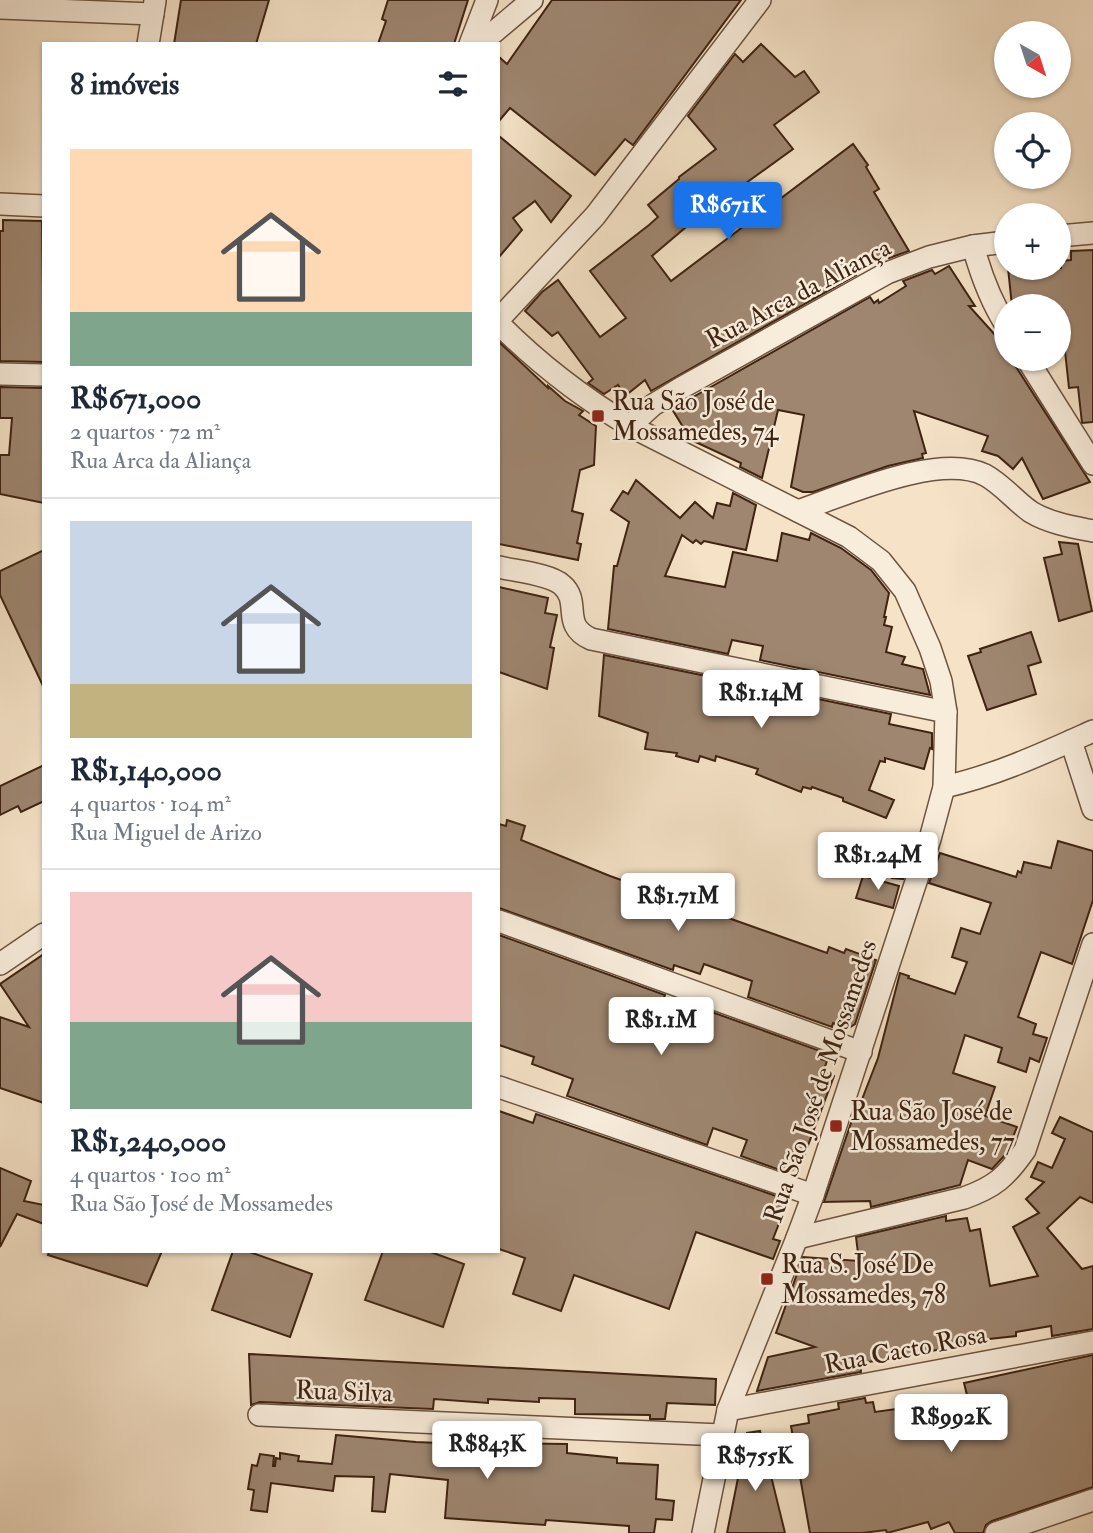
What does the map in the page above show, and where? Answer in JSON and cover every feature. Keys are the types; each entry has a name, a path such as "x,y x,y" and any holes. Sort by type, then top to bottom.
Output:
{"street":[{"path":"471,42 487,0"},
{"path":"482,42 532,0"},
{"path":"500,320 594,216 760,0"},
{"path":"0,8 154,7 148,42"},
{"path":"0,204 42,206"},
{"path":"1071,235 1093,233"},
{"name":"Rua Arca da Aliança","path":"629,426 653,405 681,388 887,273 929,257 994,243"},
{"path":"973,246 982,278 994,304"},
{"name":"Rua São José de Mossamedes","path":"500,322 557,378 629,426 849,537 881,561 905,591 941,681 946,712 944,787 930,838 813,1195 728,1410 704,1533"},
{"path":"1035,371 1093,464"},
{"path":"0,374 42,375"},
{"path":"798,511 917,471 956,467 985,475 1033,513 1057,523 1093,531"},
{"path":"500,567 562,584 570,594 572,621 579,634 591,639 946,712"},
{"path":"944,787 980,779 1093,731"},
{"path":"1071,741 1093,809"},
{"path":"500,920 861,1052"},
{"path":"0,964 42,935"},
{"path":"797,1238 964,1198 988,1189 1008,1174 1025,1150 1093,944"},
{"path":"500,1087 813,1195"},
{"name":"Rua Cacto Rosa","path":"728,1410 1093,1342"},
{"name":"Rua Silva","path":"259,1415 721,1435"},
{"path":"996,1533 1093,1500"}],"building":[{"path":"181,0 269,0 257,42 174,42"},
{"path":"388,0 468,0 455,42 379,42 386,21 382,19"},
{"path":"552,0 741,0 633,145 625,139 595,175 510,108 500,120 500,58 507,64"},
{"path":"761,44 795,77 804,71 819,92 774,125 793,149 692,222 652,256 671,281 853,144 868,165 866,167 879,189 874,192 909,251 889,258 886,254 856,275 651,391 645,380 625,396 618,385 604,394 588,383 593,379 558,332 552,336 525,311 542,292 558,280 600,337 626,318 590,271 658,217 648,205 716,149 688,116 735,54 743,62"},
{"path":"500,137 571,196 551,222 535,201 513,218 522,230 500,256"},
{"path":"3,220 42,221 42,362 0,361 0,231 3,231"},
{"path":"1093,250 1093,422 1082,423 1078,387 1069,388 1067,371 1071,371 1071,294 1011,294 1009,280 1071,280 1071,251"},
{"path":"949,266 975,306 969,306 994,334 994,371 1019,371 1090,482 1043,499 1022,458 1013,469 998,456 982,451 988,436 914,411 926,453 922,454 923,458 888,466 813,492 803,492 791,487 804,415 778,410 762,478 740,467 741,463 691,440 672,409 870,297 874,303 878,300 879,303 906,286 903,281 932,270 935,274"},
{"path":"500,343 548,388 583,411 579,415 596,426 594,465 580,470 572,511 583,514 577,543 581,544 578,560 500,544"},
{"path":"0,387 42,388 42,503 0,494 0,455 9,455 12,418 0,418"},
{"path":"636,480 680,518 695,502 713,518 717,503 730,506 733,493 756,505 746,550 704,541 701,544 696,540 693,543 682,535 665,576 725,587 733,552 777,561 782,533 809,540 811,533 841,548 871,570 889,593 884,625 892,627 886,652 905,657 902,664 923,669 930,695 760,660 763,646 732,640 728,654 608,629 614,566 617,566 629,522 611,510 623,491 628,494"},
{"path":"1059,542 1078,544 1092,611 1059,621 1044,558 1062,554"},
{"path":"42,551 42,684 0,595 0,571"},
{"path":"500,587 548,598 545,613 557,615 550,647 554,648 547,689 500,672"},
{"path":"1031,632 1041,662 1028,666 1036,694 987,710 968,656 981,652 980,649"},
{"path":"604,655 891,714 889,724 932,733 932,749 930,748 924,769 885,758 885,762 880,761 869,790 894,800 886,818 812,787 803,787 801,792 756,774 758,769 716,756 715,761 700,756 698,762 676,756 677,753 645,749 648,733 599,716"},
{"path":"42,766 42,802 21,812 18,806 0,815 0,786"},
{"path":"507,820 525,826 521,840 610,876 827,953 829,947 844,953 846,949 876,960 855,1024 849,1028 833,1023 832,1027 748,997 752,981 704,964 700,974 674,965 673,970 500,908 500,824 506,826"},
{"path":"1058,841 1093,851 1093,900 1072,964 1041,952 1018,1017 1036,1024 1033,1034 1047,1038 1039,1062 1030,1058 1026,1072 998,1062 1002,1048 965,1035 953,1073 995,1087 985,1116 1017,1127 1006,1154 992,1169 968,1160 960,1185 871,1207 870,1201 824,1202 852,1120 878,1058 900,973 955,994 967,962 952,957 961,928 980,934 991,903 929,883 940,853 1016,877 1018,871 1021,873 1024,862 1051,868"},
{"path":"901,849 912,852 903,879 892,878"},
{"path":"863,876 899,886 893,908 856,898"},
{"path":"500,935 665,995 663,1000 693,1011 695,1006 823,1052 821,1059 827,1061 823,1072 834,1076 801,1164 788,1173 741,1156 747,1140 713,1128 707,1145 567,1096 573,1079 532,1064 534,1057 500,1045"},
{"path":"42,955 42,1102 0,1088 0,1017 29,1027 0,984"},
{"path":"500,1111 533,1123 536,1114 788,1200 773,1239 780,1241 773,1259 696,1232 669,1309 574,1275 561,1311 513,1294 525,1258 500,1249"},
{"path":"1060,1117 1093,1132 1093,1203 1080,1197 1047,1228 1082,1269 1093,1266 1093,1329 1052,1336 1051,1326 1016,1332 1016,1336 961,1342 962,1346 918,1353 919,1355 860,1363 861,1372 757,1391 768,1357 815,1347 776,1333 803,1257 859,1261 856,1237 946,1216 946,1221 967,1218 970,1231 980,1229 990,1286 1038,1276 1013,1227 1039,1213 1026,1199 1044,1182 1031,1177 1038,1162 1052,1168 1065,1139 1052,1133"},
{"path":"0,1168 31,1181 24,1201 42,1205 42,1223 17,1214 0,1247"},
{"path":"48,1253 161,1253 147,1286"},
{"path":"232,1253 253,1253 312,1274 290,1337 212,1310"},
{"path":"382,1253 434,1253 464,1264 443,1327 365,1300"},
{"path":"249,1354 716,1379 715,1405 667,1403 665,1419 650,1419 650,1415 575,1414 575,1399 539,1398 539,1402 488,1399 488,1403 434,1399 433,1409 260,1402 251,1405"},
{"path":"1093,1355 1093,1487 992,1521 986,1525 983,1533 955,1533 949,1522 931,1529 928,1522 887,1533 886,1530 810,1533 791,1426 809,1423 808,1415 839,1409 838,1403 865,1398 866,1403 873,1402 875,1412 918,1406 967,1395 964,1383"},
{"path":"760,1431 785,1533 727,1533 747,1433"},
{"path":"336,1435 487,1445 567,1444 567,1453 617,1458 617,1463 658,1465 656,1499 674,1501 672,1520 656,1519 654,1533 629,1533 629,1526 546,1520 545,1525 445,1518 448,1480 390,1474 385,1512 372,1511 374,1477 335,1476 333,1491 271,1483 267,1512 251,1510 254,1490 248,1489 252,1465 257,1466 260,1454 274,1456 273,1466 276,1458 280,1459 280,1453 299,1456 298,1461 332,1464"}],"place":[{"name":"Rua São José de Mossamedes, 74","path":"598,416"},
{"name":"Rua São José de Mossamedes, 77","path":"836,1126"},
{"name":"Rua S. José De Mossamedes, 78","path":"767,1279"}]}
